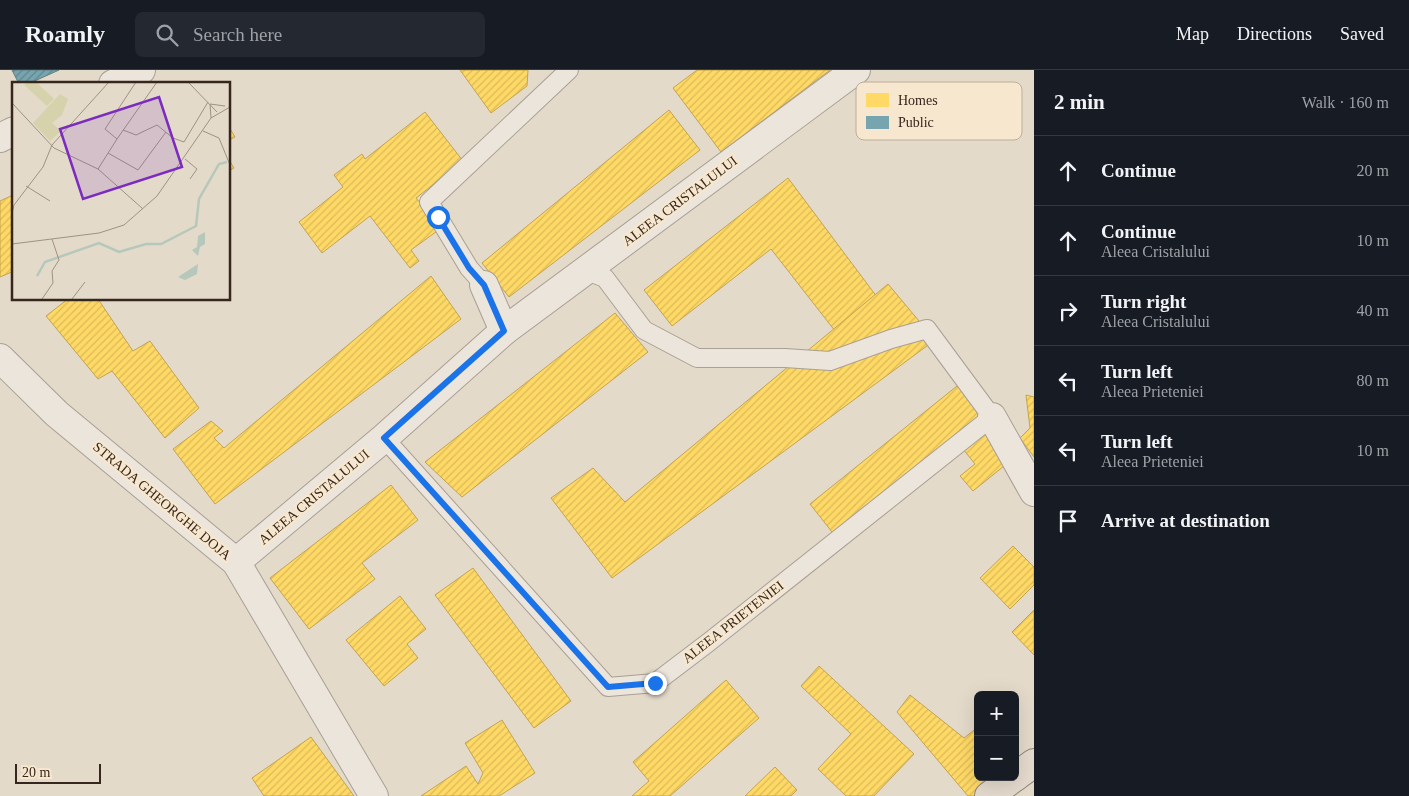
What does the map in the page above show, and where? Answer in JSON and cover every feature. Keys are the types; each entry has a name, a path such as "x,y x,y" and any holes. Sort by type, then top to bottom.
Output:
{"main road":[{"path":"1019,774 1034,763"},
{"path":"989,796 1010,781"}],"street":[{"path":"117,82 141,70"},
{"name":"ALEEA CRISTALULUI","path":"236,562 384,438 504,331 856,70"},
{"path":"0,138 12,133"},
{"path":"484,285 504,331"},
{"name":"STRADA GHEORGHE DOJA","path":"0,358 57,414 236,562 374,796"},
{"path":"992,417 1034,492"}],"lane":[{"path":"484,285 469,268 429,202 569,70"},
{"path":"587,271 605,278 644,330 697,358 785,358 830,361 891,339 927,329 992,417"},
{"name":"ALEEA PRIETENIEI","path":"384,438 608,687 655,683 992,417"}],"building: Homes":[{"path":"460,70 528,70 527,86 491,113"},
{"path":"697,70 830,70 721,152 673,88"},
{"path":"669,110 700,150 509,297 482,263"},
{"path":"425,112 463,161 416,198 440,229 411,250 419,261 410,268 370,216 322,253 299,222 343,187 334,175 362,154 365,159"},
{"path":"230,129 235,137 230,140"},
{"path":"230,162 234,168 230,170"},
{"path":"788,178 889,313 846,345 771,249 672,326 644,290"},
{"path":"11,196 12,198 12,272 0,277 0,201"},
{"path":"431,276 461,319 215,504 173,449 211,421 223,431 214,438 224,448"},
{"path":"888,284 935,340 612,578 551,498 593,468 625,502"},
{"path":"67,300 99,300 133,351 150,341 199,408 165,438 112,371 98,379 46,316"},
{"path":"615,313 648,352 462,497 425,462"},
{"path":"962,382 1019,454 973,491 960,476 975,464 963,449 843,546 810,504"},
{"path":"1026,395 1034,397 1034,457 1020,438 1030,428"},
{"path":"391,485 418,520 362,563 375,579 309,629 270,578"},
{"path":"1013,546 1034,567 1034,585 1010,609 980,578"},
{"path":"473,568 571,701 534,728 435,595"},
{"path":"400,596 426,629 407,644 418,658 384,686 346,640"},
{"path":"1034,610 1034,655 1012,632"},
{"path":"819,666 914,754 874,796 846,796 818,769 851,734 801,686"},
{"path":"726,680 759,718 670,796 632,796 649,781 633,762"},
{"path":"910,695 964,738 974,730 974,781 1008,781 1006,796 968,796 897,712"},
{"path":"502,720 535,773 499,796 421,796 466,766 478,784 483,773 465,743"},
{"path":"311,737 354,796 264,796 252,778"},
{"path":"775,767 797,790 791,796 745,796"}],"building: Public":[{"path":"12,70 59,70 32,82 18,82"}],"route":[{"path":"438,217 469,268 484,285 504,331 384,438 608,687 655,683"}]}
